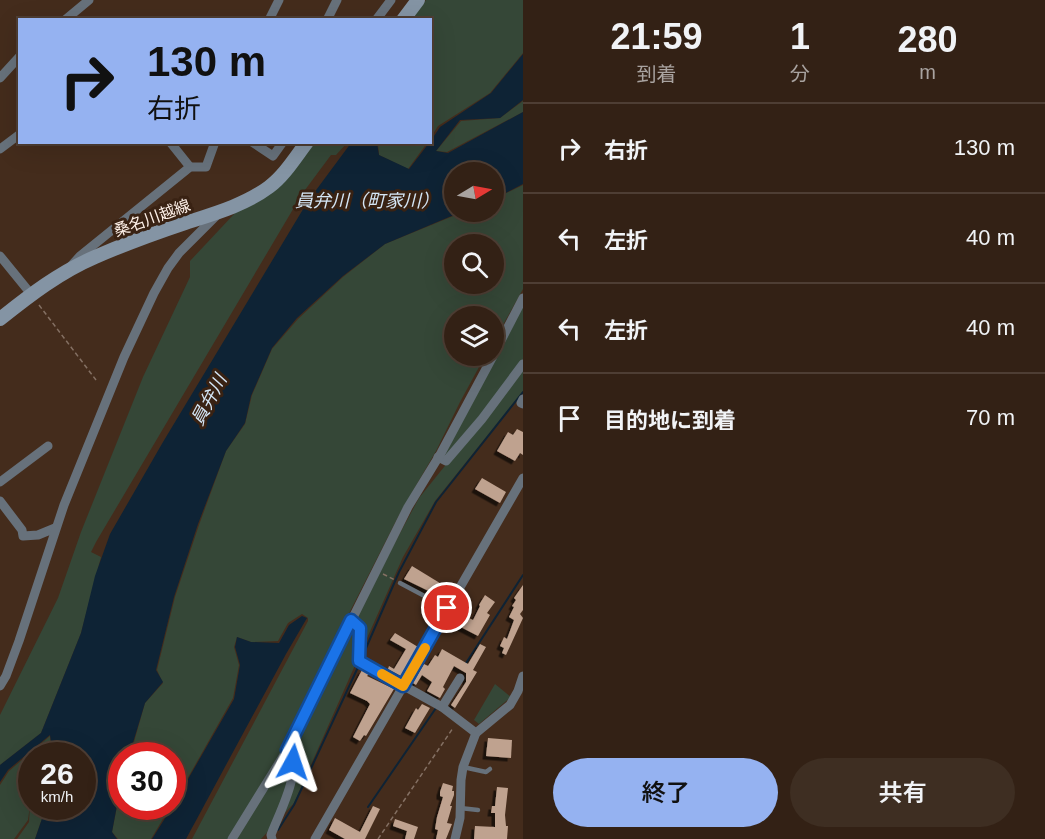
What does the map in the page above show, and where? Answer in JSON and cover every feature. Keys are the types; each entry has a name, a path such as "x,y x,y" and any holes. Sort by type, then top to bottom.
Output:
{"main road":[{"path":"404,18 418,0"},
{"name":"桑名川越線","path":"0,319 31,294 94,257 222,211 268,188 284,172 305,144"}],"street":[{"path":"70,18 89,0"},
{"path":"270,18 279,0"},
{"path":"328,18 337,0"},
{"path":"378,18 391,0"},
{"path":"0,78 18,58"},
{"path":"0,149 18,136"},
{"path":"172,144 190,167"},
{"path":"65,272 80,256 190,167 206,167 214,144"},
{"path":"255,144 273,156 282,144"},
{"path":"0,686 19,641 55,528 124,357 153,293 187,242 222,211"},
{"path":"0,256 31,294"},
{"path":"504,334 523,298"},
{"path":"438,457 446,461 523,364"},
{"path":"232,839 287,750 408,507 487,366"},
{"path":"0,482 22,463 48,446"},
{"path":"315,839 523,478"},
{"path":"0,501 22,530 23,536 38,535 55,528"},
{"path":"351,620 360,628 361,662 442,707 476,733"},
{"path":"455,839 460,808 460,780 476,733 510,705 523,675"},
{"path":"442,707 460,678"},
{"path":"272,839 271,835 294,771 291,754 287,750"}],"lane":[{"path":"400,583 447,608"},
{"path":"463,767 486,772 490,769"},
{"path":"460,808 478,810"}],"path":[{"path":"31,294 96,380"},
{"path":"378,839 459,720"}],"green space":[{"path":"426,0 523,0 523,53 490,93 438,126 432,135 432,18 412,18"},
{"path":"523,101 523,112 447,152 436,151 461,121 500,118"},
{"path":"314,144 346,144 336,155 331,155 302,194 96,542 91,552 101,557 81,633 41,733 29,742 18,742 18,751 0,765 0,715 58,598 81,532 143,377 190,277 190,261 235,213 268,193 288,177"},
{"path":"378,144 426,144 408,169 379,155"},
{"path":"523,185 523,289 504,323 504,306 444,306 444,366 480,366 436,451 399,515 339,633 345,635 419,498 523,369 523,391 435,501 403,557 294,803 261,839 192,839 308,618 302,614 288,623 278,641 251,642 237,637 234,647 239,665 233,698 186,781 186,742 134,742 145,703 163,683 157,670 175,597 226,451 245,424 252,395 272,349 298,319 343,277 385,244 444,220 444,222 504,222 504,194"},
{"path":"523,305 523,359 446,459 441,457 490,366 504,366 504,340"},
{"path":"495,684 511,697 479,724 474,720"},
{"path":"50,736 51,742 43,742"},
{"path":"18,763 18,820 28,820 14,839 0,839 0,785 9,771"},
{"path":"29,820 42,820 35,839 17,839"},
{"path":"114,820 162,820 151,839 118,839 112,832"}],"water":[{"name":"員弁川（町家川）","path":"523,54 523,100 500,118 460,120 436,151 448,153 523,112 523,184 504,194 504,162 444,162 444,219 385,244 343,276 297,318 272,348 251,396 245,423 226,451 198,524 174,597 156,670 163,682 145,703 133,742 108,742 108,820 114,820 112,832 117,839 35,839 42,820 96,820 96,742 51,742 50,735 42,742 29,742 41,733 81,633 95,576 110,534 308,201 350,144 377,144 379,155 409,169 428,144 432,144 432,139 440,127 491,93"},
{"path":"302,616 307,618 186,839 152,839 164,820 186,820 186,783 234,699 240,665 235,647 237,637 251,642 279,643 289,625"},
{"name":"員弁川（町家川）","path":"18,751 18,762 8,770 0,782 0,765"}],"building":[{"path":"517,429 523,432 523,455 520,453 515,461 497,451 508,432 513,435"},
{"path":"482,478 506,492 500,503 475,489"},
{"path":"412,566 448,588 443,598 404,579"},
{"path":"523,585 523,610 520,614 523,618 506,655 502,653 504,648 500,646 504,637 507,639 514,620 509,617 516,600 514,598"},
{"path":"485,595 495,602 487,613 490,615 478,636 453,623 459,613 473,620"},
{"path":"395,633 418,647 401,676 388,669 389,666 394,669 406,649 390,640"},
{"path":"480,644 486,647 473,670 477,672 455,708 451,705 466,682 466,673 454,666 440,698 427,691 432,682 422,675 416,685 413,683 424,664 428,666 435,655 438,657 442,649 468,664"},
{"path":"362,670 369,674 367,676 394,689 366,736 364,735 360,741 353,737 370,704 350,693"},
{"path":"422,704 430,708 415,733 405,728 416,708 418,710"},
{"path":"488,738 512,740 511,758 486,756"},
{"path":"443,783 453,786 454,795 447,823 452,824 446,839 436,839 438,830 435,829 443,797 440,796 440,792"},
{"path":"497,787 508,788 505,815 506,826 508,826 507,839 474,839 475,826 495,827 495,813 491,813 492,806 495,806"},
{"path":"373,806 380,809 365,839 345,839 329,830 335,818 360,832"},
{"path":"395,819 418,827 414,839 405,839 407,831 393,826"}],"waterway":[{"path":"363,655 399,572 436,502 523,392"},
{"path":"466,663 523,575"},
{"path":"278,830 294,805 359,665"},
{"path":"368,807 436,708"}],"slow traffic":[{"path":"382,674 403,686 425,648"}],"route":[{"path":"293,762 287,750 351,620 360,628 359,661 403,686 447,608"}],"water label":[{"name":"員弁川","path":"209,400"}]}
